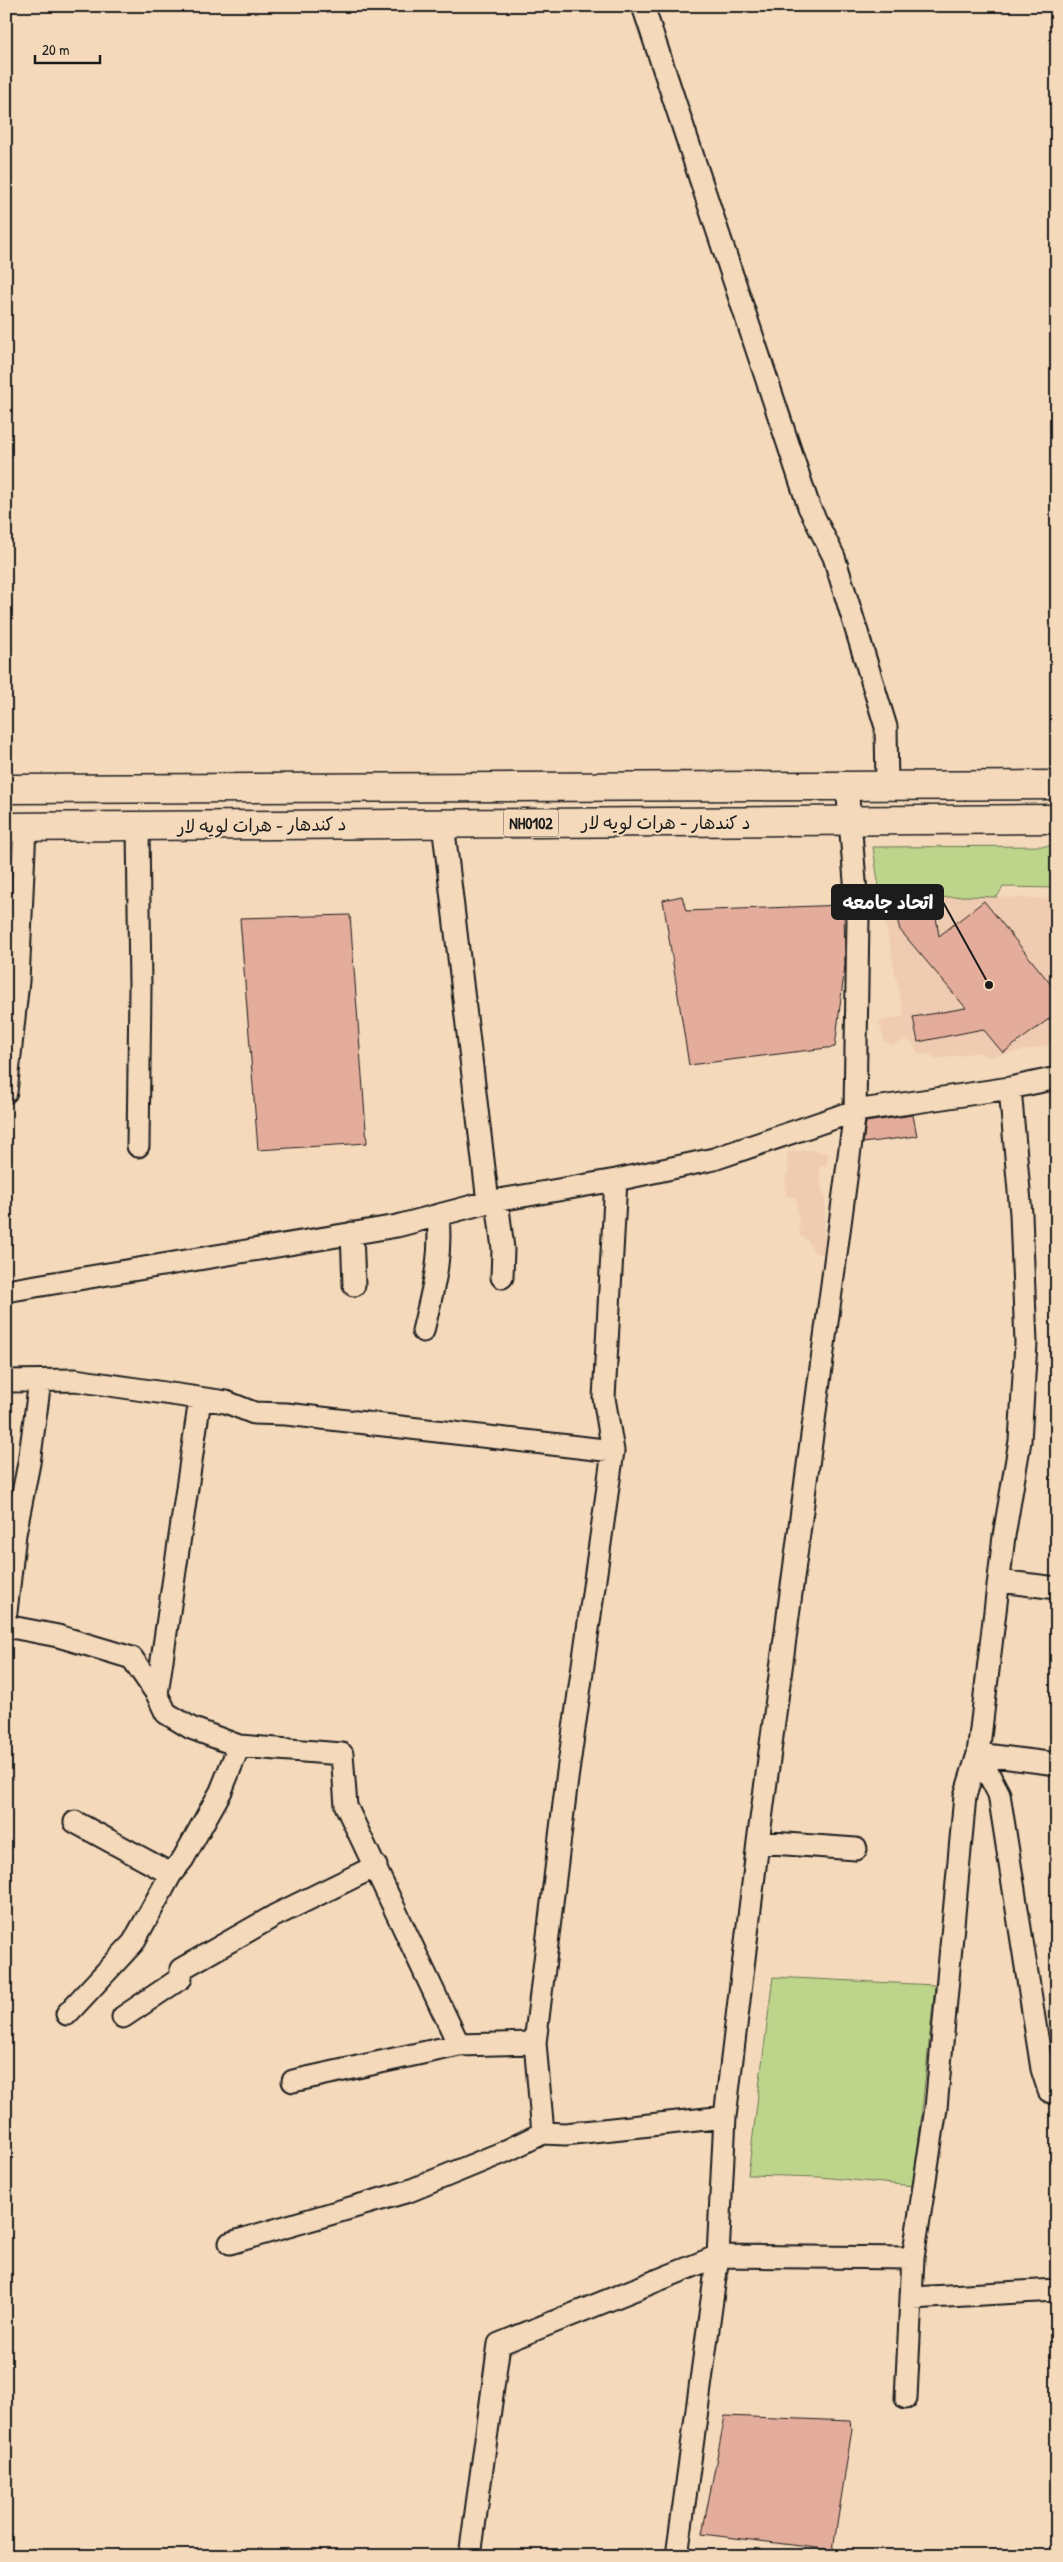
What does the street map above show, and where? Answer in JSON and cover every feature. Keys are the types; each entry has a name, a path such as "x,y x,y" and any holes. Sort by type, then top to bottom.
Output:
{"highway":[{"name":"د کندهار - هرات لويه لار","path":"6,789 1057,785"},
{"name":"د کندهار - هرات لويه لار","path":"16,827 1057,819"}],"street":[{"path":"643,6 810,507 834,557 886,728 887,785"},
{"path":"677,2556 718,2256 725,2117 758,1842 855,1111 858,917 848,785"},
{"path":"443,823 493,1201 503,1249 502,1277"},
{"path":"138,826 140,988 138,1146"},
{"path":"6,1092 18,981 16,827"},
{"path":"6,1291 397,1226 493,1201 616,1180 722,1157 855,1111 1010,1088 1057,1078"},
{"path":"906,2398 913,2258 936,2108 965,1796 978,1754 999,1581 1020,1441 1026,1343 1021,1214 1010,1088"},
{"path":"543,2133 535,2043 567,1779 613,1451 604,1398 616,1180"},
{"path":"423,1331 440,1261 438,1214"},
{"path":"352,1233 354,1285"},
{"path":"6,1381 74,1380 226,1402 254,1413 296,1415 613,1451"},
{"path":"6,1612 15,1485 29,1463 40,1381"},
{"path":"157,1694 200,1399"},
{"path":"999,1581 1057,1588"},
{"path":"6,1626 58,1636 132,1658 157,1694 166,1713 191,1728 239,1746 342,1754 346,1806 459,2044"},
{"path":"66,2014 133,1943 171,1874 183,1858 221,1791 239,1746"},
{"path":"978,1754 1057,1764"},
{"path":"978,1754 999,1794 1042,2069 1049,2091 1057,2094"},
{"path":"74,1822 171,1874"},
{"path":"758,1842 856,1849"},
{"path":"123,2017 181,1978 181,1969 274,1916 376,1866"},
{"path":"293,2081 459,2044 535,2043"},
{"path":"230,2243 409,2191 504,2152 543,2133 564,2134 725,2117"},
{"path":"470,2556 499,2344 718,2256 913,2258"},
{"path":"912,2298 1057,2290"}],"shaded area":[{"path":"965,896 1057,899 1057,1044 987,1057 980,1052 936,1059 930,1055 918,1054 913,1044 906,1040 892,1045 884,1041 879,1021 904,1016 881,902"},
{"path":"809,1150 829,1153 827,1164 820,1167 821,1184 825,1198 824,1254 815,1253 806,1239 800,1236 796,1197 786,1196 787,1152"}],"green space":[{"path":"1057,846 1057,888 1003,887 997,897 964,896 881,902 873,847"},
{"path":"773,1977 935,1985 914,2186 820,2177 748,2175"}],"building":[{"path":"682,896 686,911 844,905 845,965 835,1047 689,1065 663,900"},
{"path":"984,901 1057,992 1057,1013 1003,1053 983,1029 918,1042 913,1017 966,1008 900,930 893,904 934,904 939,936"},
{"path":"350,915 367,1143 258,1150 240,918"},
{"path":"913,1115 917,1136 863,1143 866,1122"},
{"path":"725,2416 851,2421 852,2429 833,2550 702,2534"}],"place":[{"name":"اتحاد جامعه","path":"989,985"}]}
